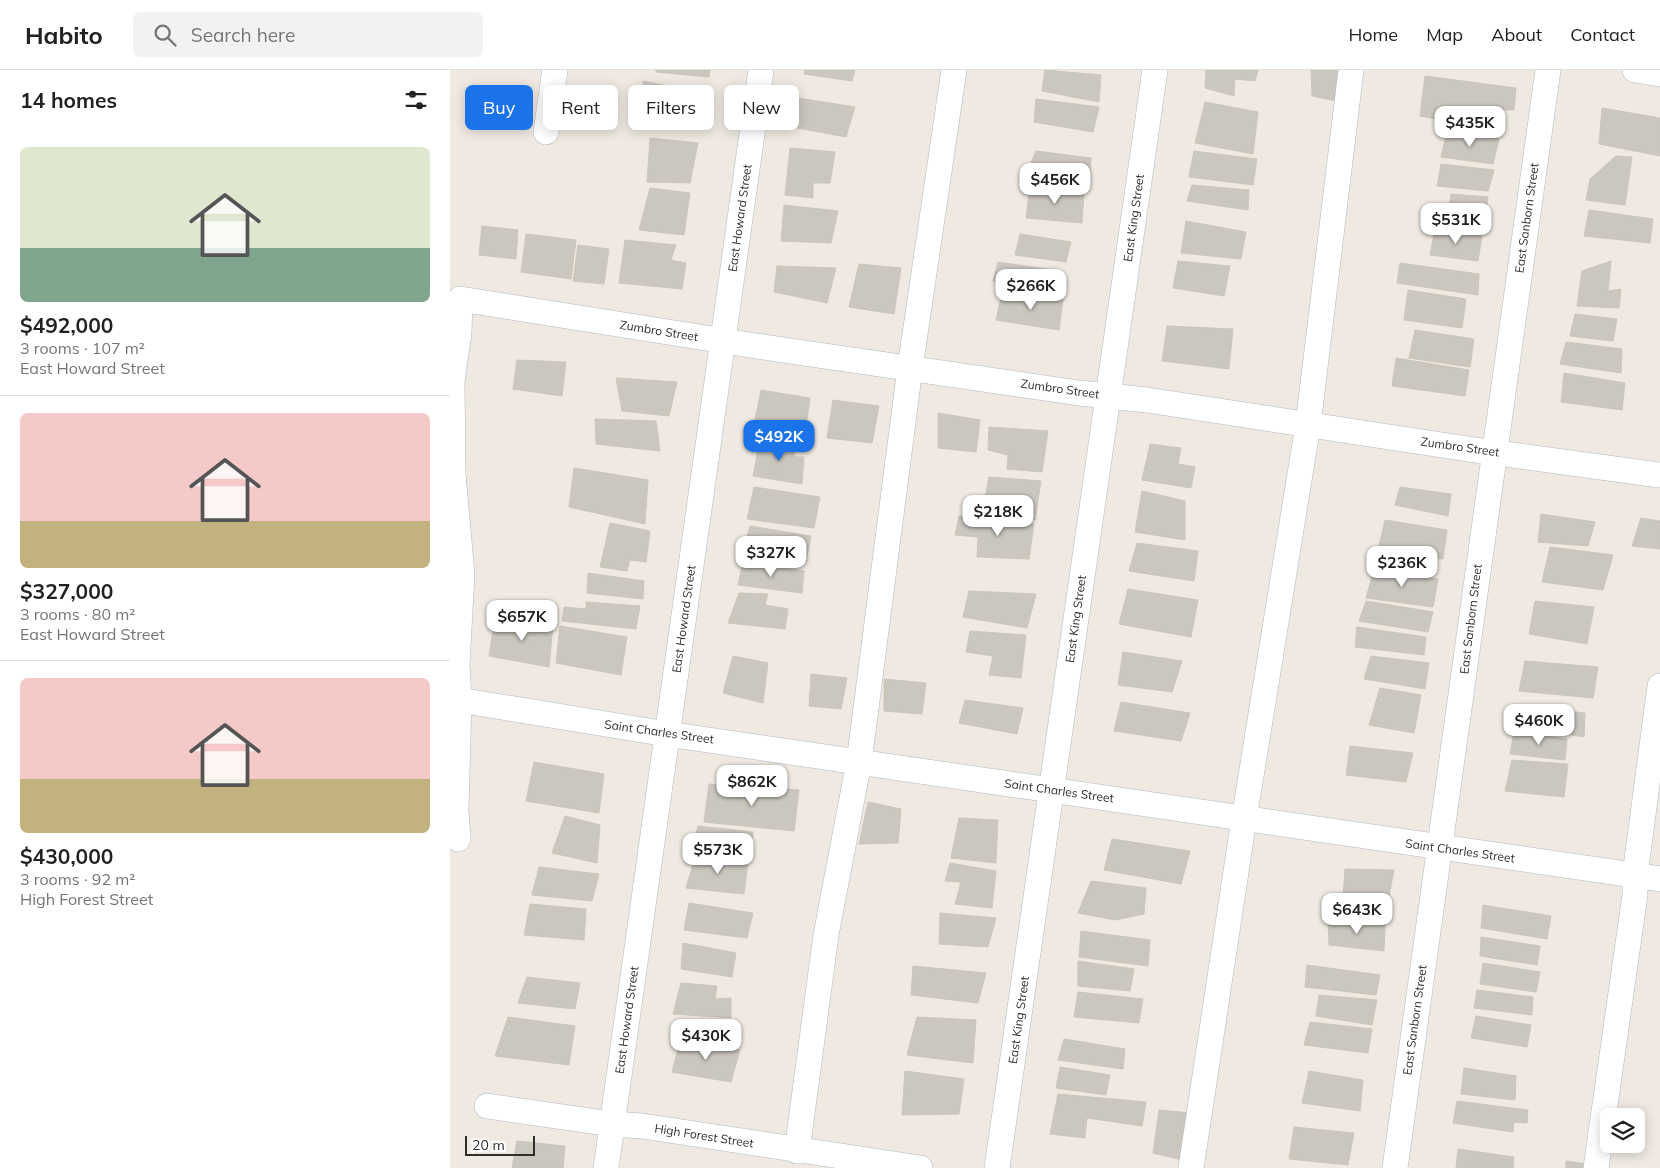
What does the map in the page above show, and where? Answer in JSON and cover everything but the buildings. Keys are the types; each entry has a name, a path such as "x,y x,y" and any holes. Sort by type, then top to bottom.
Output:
{"street":[{"path":"546,132 555,70"},
{"name":"East Howard Street","path":"606,1168 761,70"},
{"path":"797,1151 826,935 859,762 910,368 954,70"},
{"name":"East King Street","path":"997,1168 1155,70"},
{"path":"1191,1168 1244,819 1308,425 1351,70"},
{"name":"East Sanborn Street","path":"1395,1168 1493,452 1500,417 1548,70"},
{"path":"1635,70 1660,74"},
{"name":"Zumbro Street","path":"459,700 457,665 462,574 452,474 452,381 460,333 460,299 723,341 1660,475"},
{"path":"1596,1168 1635,895 1635,875 1660,686"},
{"path":"458,839 456,811 459,700"},
{"name":"Saint Charles Street","path":"459,700 667,734 1660,879"},
{"name":"High Forest Street","path":"487,1106 612,1124 642,1126 797,1151 920,1168"}]}
